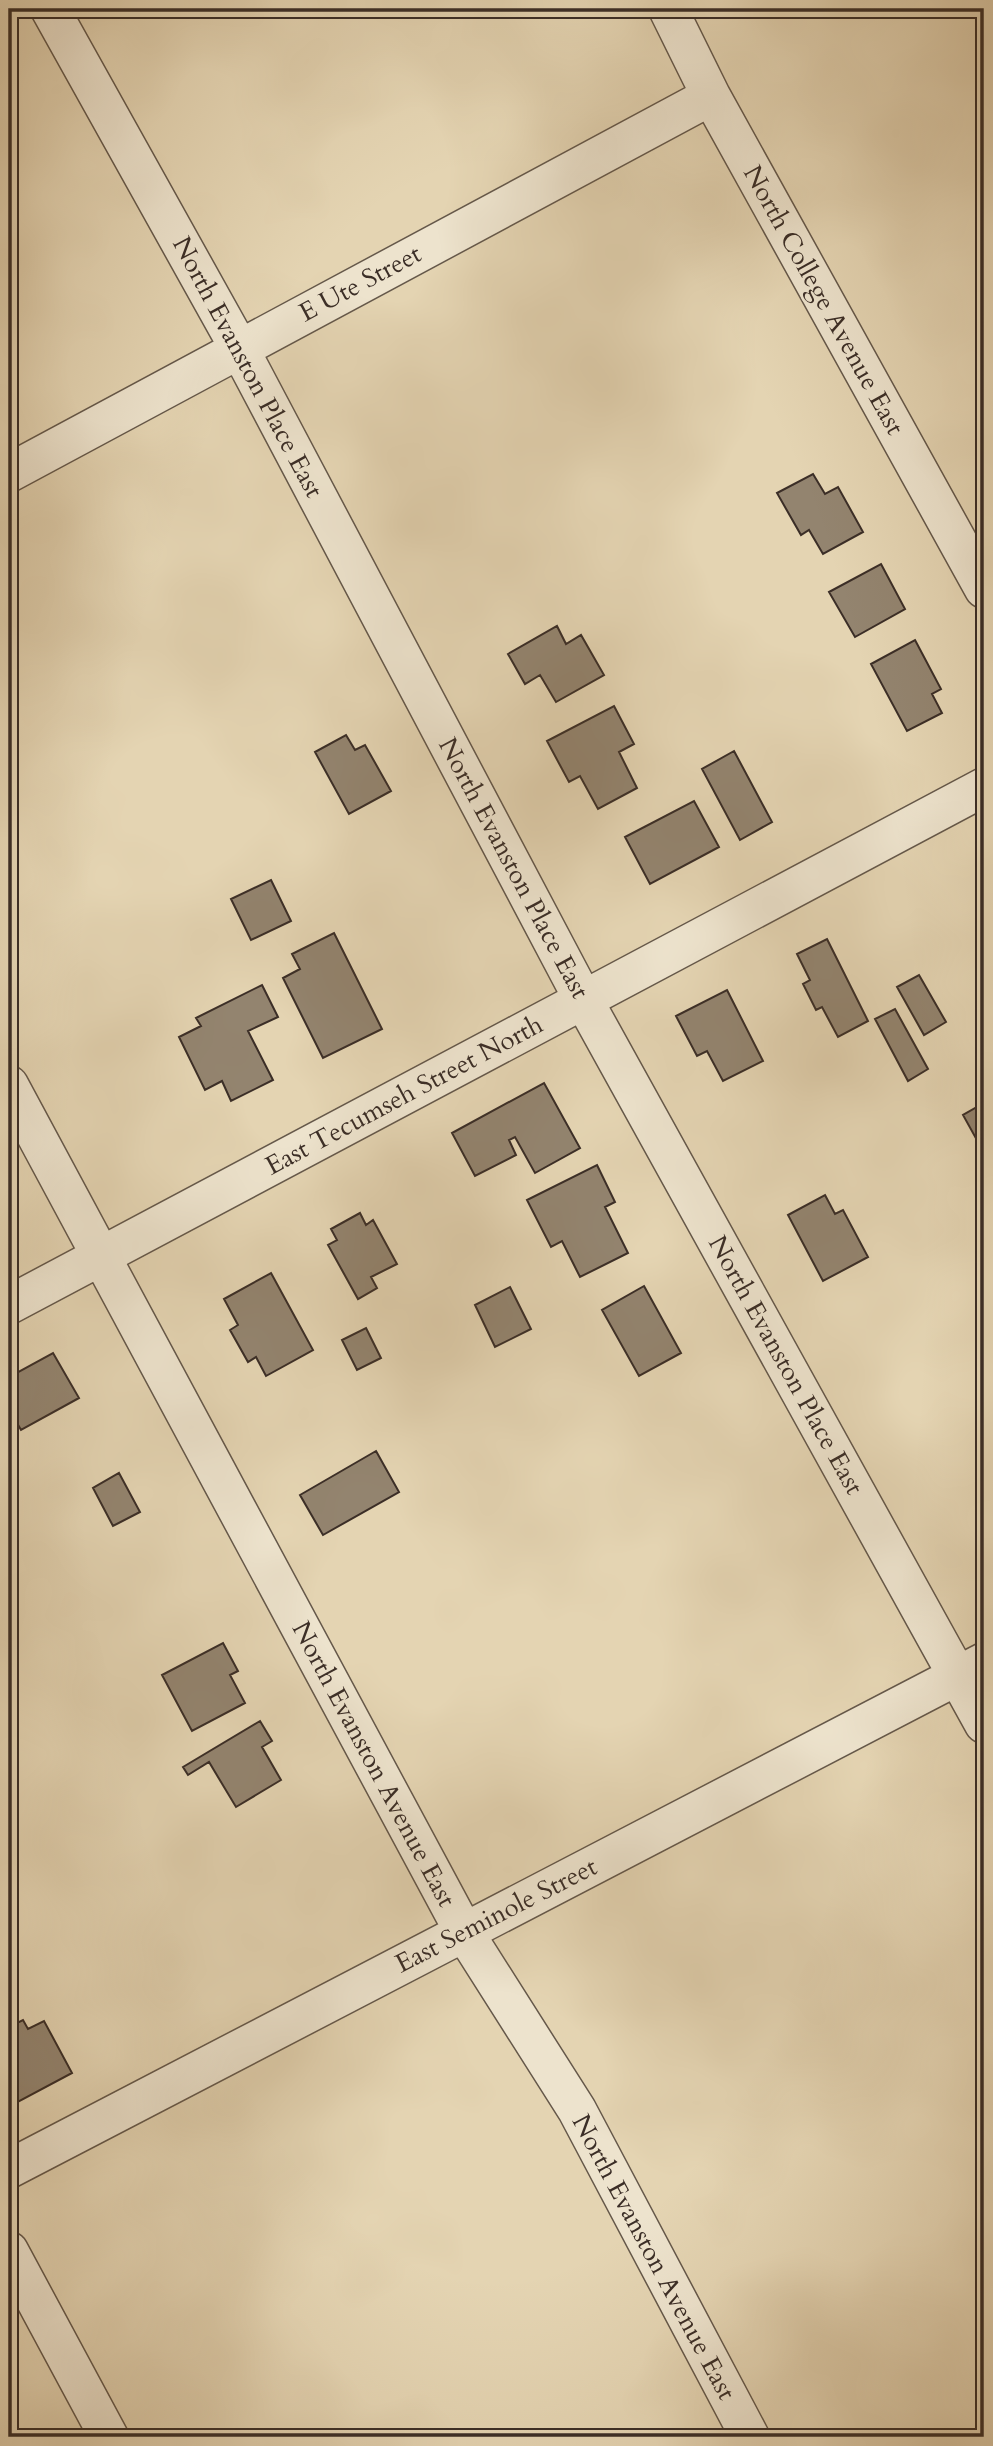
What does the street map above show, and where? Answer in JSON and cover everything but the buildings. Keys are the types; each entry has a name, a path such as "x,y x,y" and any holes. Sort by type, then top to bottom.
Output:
{"street":[{"name":"North Evanston Place East","path":"50,9 239,348 583,1001 971,1669 984,1724"},
{"name":"North College Avenue East","path":"668,9 712,96 984,589"},
{"name":"E Ute Street","path":"9,472 712,96"},
{"name":"East Tecumseh Street North","path":"9,1305 984,787"},
{"name":"North Evanston Avenue East","path":"9,1085 464,1932 577,2110 750,2437"},
{"name":"East Seminole Street","path":"9,2169 971,1669"},
{"path":"9,2251 108,2437"}]}
